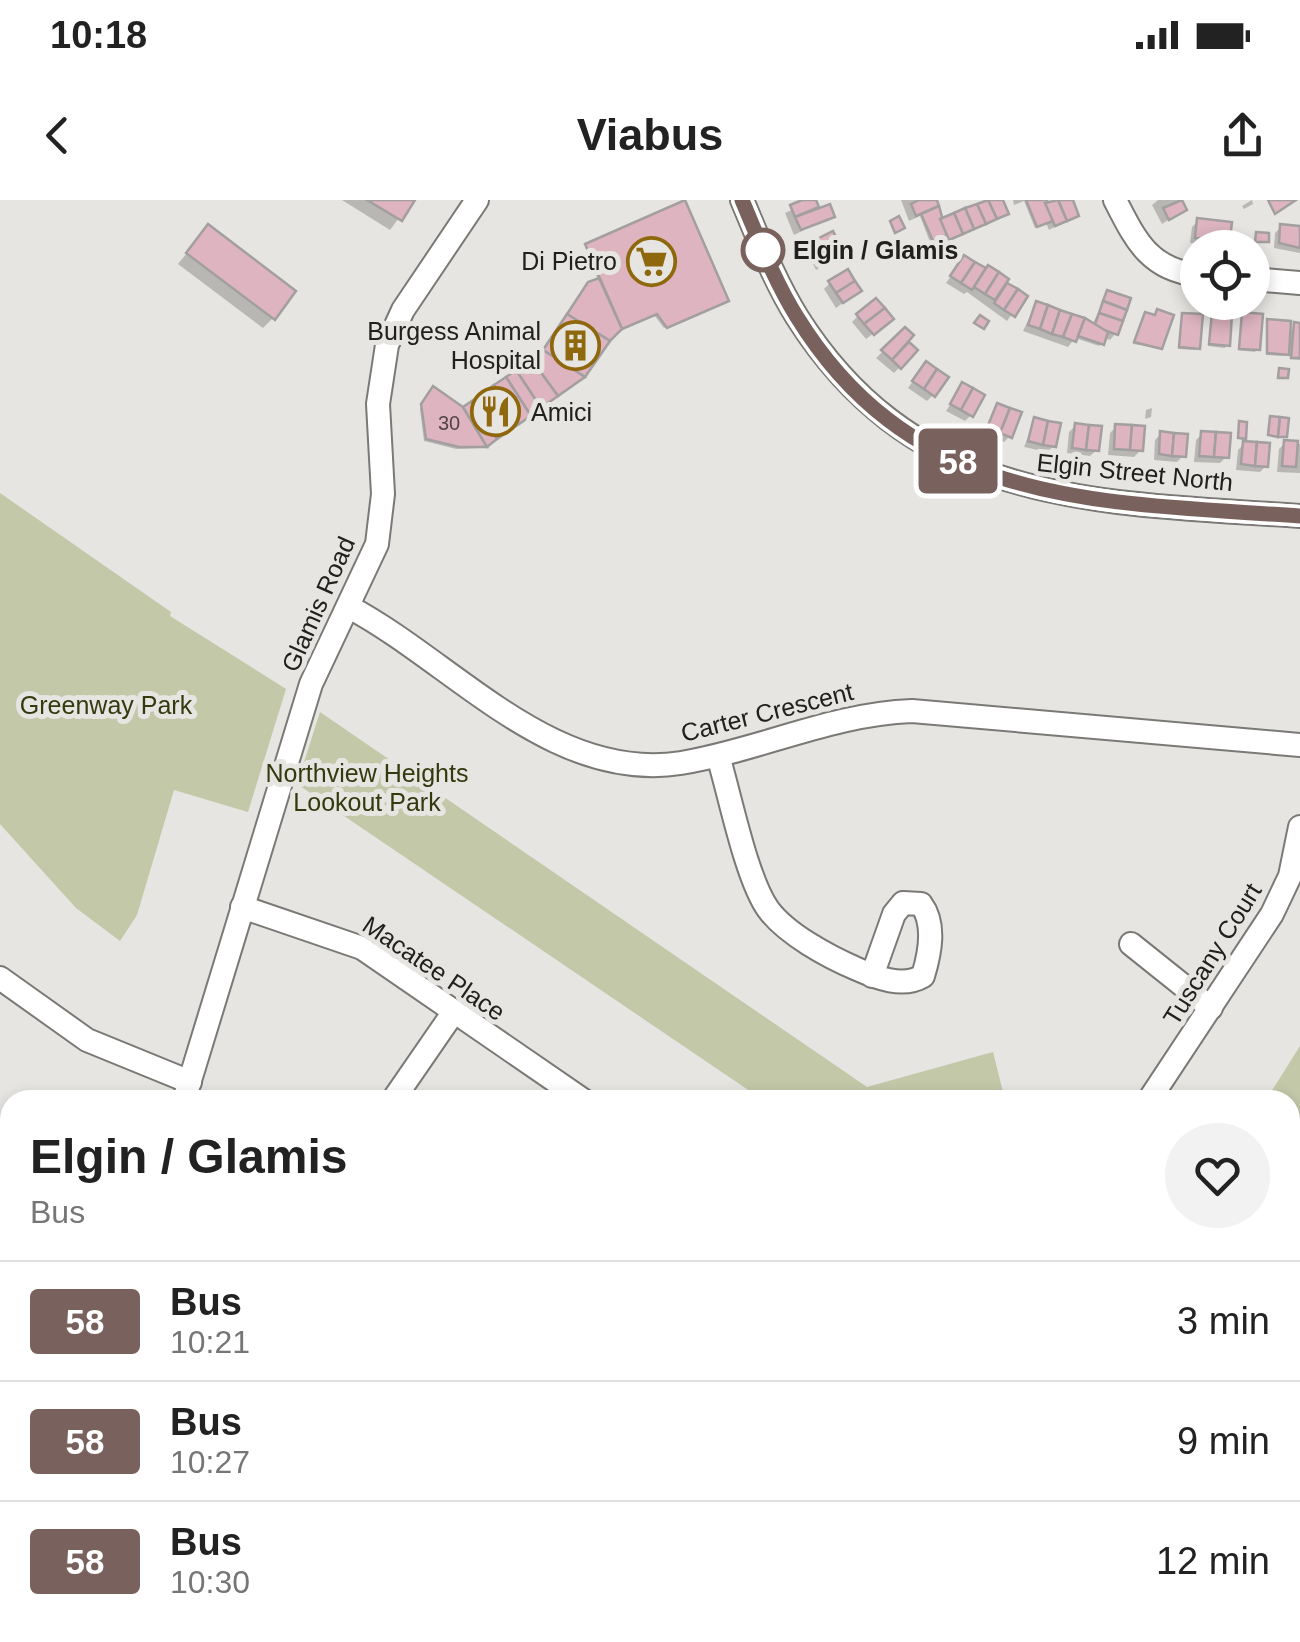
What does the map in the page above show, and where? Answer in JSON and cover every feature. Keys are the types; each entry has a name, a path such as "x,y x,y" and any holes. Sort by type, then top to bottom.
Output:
{"street":[{"name":"Glamis Road","path":"187,1090 311,684 328,643 370,566 381,520 378,404 388,345 404,310 477,200"},
{"name":"Elgin Street North","path":"742,200 778,283 813,340 873,406 923,444 978,472 1070,498 1300,516"},
{"path":"1116,200 1142,250 1169,269 1180,271"},
{"path":"1270,280 1300,283"},
{"name":"Carter Crescent","path":"350,608 556,743 627,763 676,764 718,756 848,718 912,710 1300,745"},
{"path":"718,756 769,911 803,937 872,976"},
{"name":"Tuscany Court","path":"1156,1090 1278,902 1290,876 1300,827"},
{"name":"Macatee Place","path":"242,907 362,948 452,1014 568,1090"},
{"path":"1132,944 1212,1008"},
{"path":"0,978 87,1040 185,1090"},
{"path":"400,1090 452,1014"}],"green space":[{"name":"Greenway Park","path":"0,493 171,612 170,616 286,689 248,812 174,790 137,915 120,941 76,908 0,824"},
{"name":"Northview Heights Lookout Park","path":"320,712 867,1087 993,1052 1002,1090 748,1090 297,784"},
{"path":"1300,1046 1300,1090 1272,1090"}],"building":[{"path":"367,200 415,200 402,221"},
{"name":"Di Pietro","path":"685,200 729,301 667,328 657,314 622,329 585,244"},
{"path":"816,200 819,207 795,217 790,205"},
{"path":"937,200 939,206 916,216 911,204"},
{"path":"988,200 1003,200 1009,214 997,219"},
{"path":"988,200 997,219 986,224 977,204"},
{"path":"1026,200 1047,200 1053,221 1037,227"},
{"path":"1058,200 1073,200 1079,216 1067,221"},
{"path":"1058,200 1067,221 1055,226 1045,203"},
{"path":"1182,200 1187,210 1169,220 1163,208"},
{"path":"1268,200 1296,200 1275,214"},
{"path":"830,204 835,217 801,230 795,217"},
{"path":"977,204 986,224 974,229 965,208"},
{"path":"939,206 947,235 933,241 921,214"},
{"path":"965,208 974,229 963,234 954,213"},
{"path":"954,213 963,234 949,240 940,219"},
{"path":"899,216 905,228 895,233 890,221"},
{"path":"1197,218 1232,222 1231,230 1196,230"},
{"path":"208,224 296,291 275,320 186,253"},
{"path":"1280,224 1300,226 1300,248 1279,243"},
{"path":"833,231 839,243 816,254 811,242"},
{"path":"839,243 845,255 822,266 816,254"},
{"path":"964,255 975,262 961,283 950,276"},
{"path":"975,262 986,268 972,290 961,283"},
{"path":"988,265 999,272 985,294 974,287"},
{"path":"848,269 855,281 836,293 828,281"},
{"path":"999,272 1009,279 995,300 985,294"},
{"path":"599,278 622,329 610,341 567,314 588,282"},
{"path":"855,281 862,291 843,303 836,293"},
{"path":"1007,283 1018,289 1004,310 994,303"},
{"path":"1018,289 1028,296 1015,317 1004,310"},
{"path":"1107,290 1131,298 1127,310 1103,301"},
{"path":"876,298 885,308 864,324 856,314"},
{"path":"1036,301 1048,305 1040,329 1028,325"},
{"path":"1103,301 1127,310 1123,321 1099,313"},
{"path":"1048,305 1060,310 1052,334 1040,329"},
{"path":"885,308 894,319 874,335 864,324"},
{"path":"1157,309 1174,315 1162,349 1134,342 1145,312 1155,315"},
{"path":"1060,310 1072,314 1063,337 1052,334"},
{"path":"1099,313 1123,321 1118,335 1094,327"},
{"name":"Burgess Animal Hospital","path":"567,314 610,341 585,377 543,350"},
{"path":"1072,314 1085,318 1076,342 1063,337"},
{"path":"980,315 989,321 984,329 974,323"},
{"path":"1085,318 1108,332 1104,345 1078,336"},
{"path":"1181,320 1202,320 1200,349 1179,347"},
{"path":"1211,320 1232,320 1230,346 1209,344"},
{"path":"1241,320 1262,320 1260,350 1239,349"},
{"path":"1267,320 1291,321 1289,355 1267,353"},
{"path":"1294,322 1300,323 1300,358 1291,358"},
{"path":"905,327 914,335 892,360 881,350"},
{"path":"909,342 918,350 901,369 892,360"},
{"path":"543,350 585,377 558,396 531,359"},
{"path":"531,359 558,396 541,408 516,370"},
{"path":"926,361 937,369 924,389 912,381"},
{"path":"1279,368 1289,369 1288,378 1278,378"},
{"path":"937,369 949,377 935,397 924,389"},
{"path":"516,370 541,408 531,416 506,377"},
{"path":"506,377 531,416 519,424 494,385"},
{"path":"962,382 973,388 961,410 950,404"},
{"name":"Amici","path":"494,385 519,424 497,439 472,401"},
{"path":"433,386 463,407 487,447 459,447 426,439 421,404"},
{"path":"973,388 985,395 973,417 961,410"},
{"path":"472,401 497,439 487,447 463,407"},
{"path":"997,403 1010,408 1000,433 987,428"},
{"path":"1010,408 1022,412 1012,438 1000,433"},
{"path":"1270,416 1280,417 1278,437 1268,435"},
{"path":"1034,417 1048,421 1043,445 1028,441"},
{"path":"1280,417 1289,418 1287,437 1278,437"},
{"path":"1048,421 1061,423 1056,447 1043,445"},
{"path":"1239,421 1247,422 1246,439 1238,438"},
{"path":"1075,423 1089,425 1086,450 1072,448"},
{"path":"1115,424 1132,425 1130,450 1114,449"},
{"path":"1089,425 1102,426 1099,451 1086,450"},
{"path":"1132,425 1145,426 1143,451 1130,450"},
{"path":"1160,431 1174,433 1172,456 1159,454"},
{"path":"1201,431 1216,432 1214,457 1199,456"},
{"path":"1216,432 1231,433 1229,458 1214,457"},
{"path":"1174,433 1188,434 1186,457 1172,456"},
{"path":"1284,440 1298,441 1296,467 1282,466"},
{"path":"1243,441 1257,442 1255,466 1241,464"},
{"path":"1257,442 1270,443 1268,467 1255,466"}],"bus line":[{"name":"58","path":"742,200 778,283 813,340 873,406 923,444 978,472 1070,498 1300,516"}],"place":[{"name":"Elgin / Glamis","path":"763,250"},
{"name":"Di Pietro","path":"652,261"},
{"name":"Burgess Animal Hospital","path":"576,345"},
{"name":"Amici","path":"496,412"}]}
